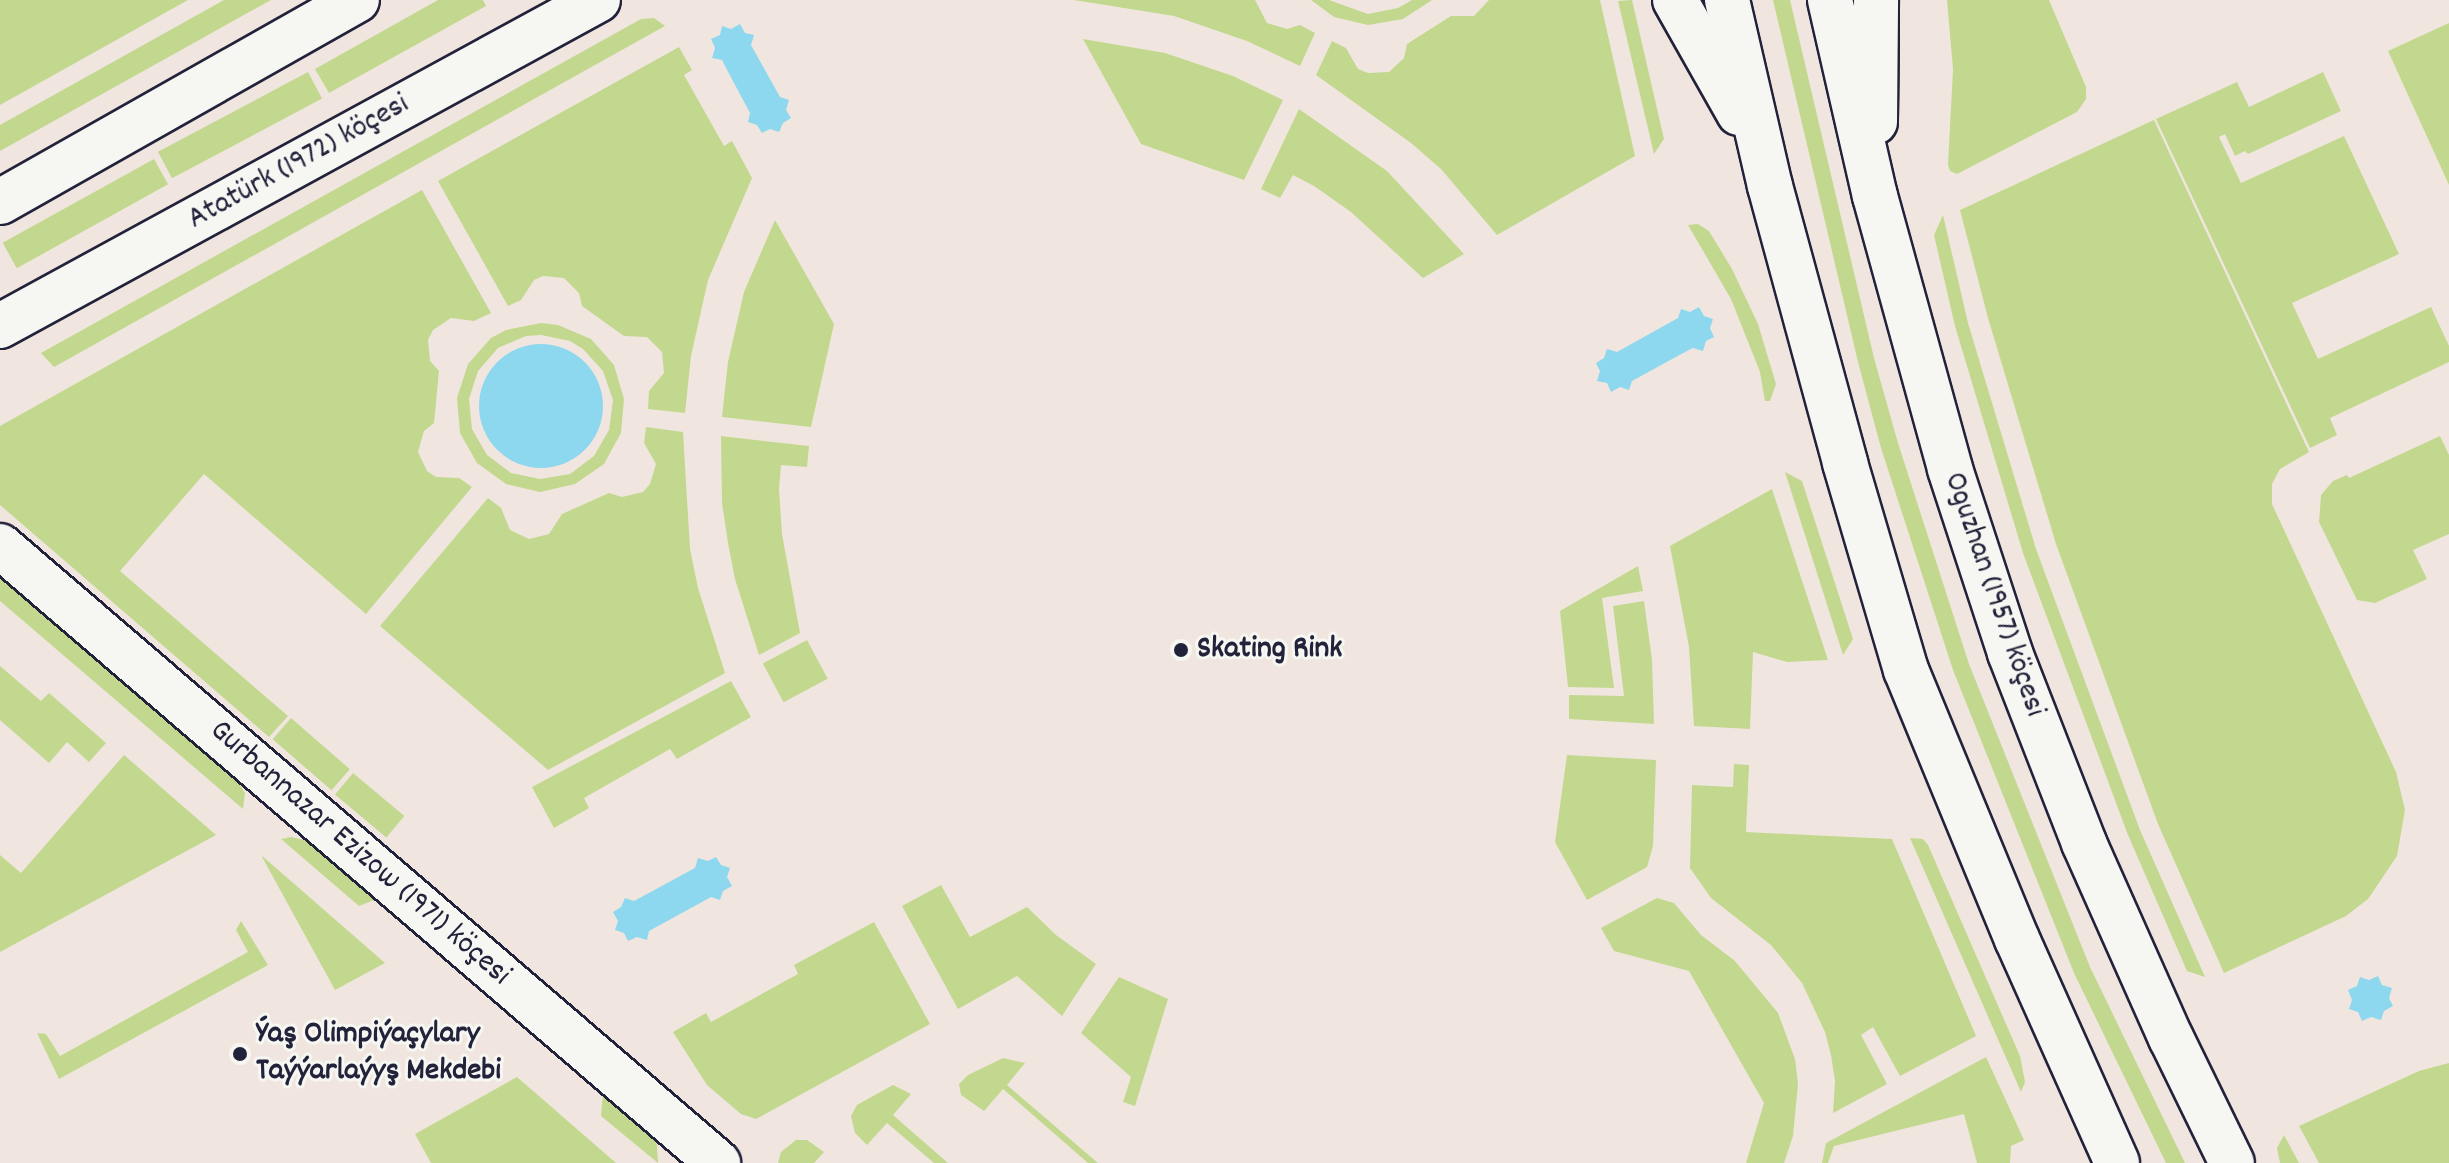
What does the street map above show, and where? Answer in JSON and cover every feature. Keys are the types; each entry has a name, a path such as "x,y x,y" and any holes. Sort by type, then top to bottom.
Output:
{"main road":[{"path":"0,202 357,0"},
{"name":"Atatürk (1972) köçesi","path":"0,326 598,0"},
{"path":"1675,0 1761,152"},
{"path":"1727,0 1761,152 1845,463 1906,670 2017,939 2117,1163"},
{"name":"Oguzhan (1957) köçesi","path":"1830,0 1875,196 1950,469 2010,653 2084,843 2171,1038 2232,1163"},
{"path":"1875,196 1876,0"},
{"name":"Gurbannazar Ezizow (1971) köçesi","path":"0,546 718,1163"}],"green space":[{"path":"0,0 188,0 0,105"},
{"path":"224,0 271,0 0,151 0,125"},
{"path":"438,0 483,0 486,6 329,93 315,69"},
{"path":"1074,0 1255,0 1267,23 1287,29 1300,25 1315,33 1300,66 1247,41 1174,16"},
{"path":"1311,0 1329,0 1368,14 1398,8 1412,0 1432,0 1403,19 1368,25 1334,17"},
{"path":"1489,0 1600,0 1635,156 1497,235 1441,169 1411,143 1316,75 1332,41 1346,48 1358,69 1368,73 1389,72 1404,58 1407,44 1451,16 1474,16"},
{"path":"1632,0 1664,139 1654,154 1618,1"},
{"path":"1773,0 1790,0 1874,358 1969,664 2090,967 2185,1163 2166,1163 2074,973 1953,670 1881,448"},
{"path":"1947,0 2049,0 2086,87 2086,99 2077,112 1957,174 1950,171 1948,165 1953,69"},
{"path":"654,18 665,26 54,367 41,353 641,19"},
{"path":"2449,23 2449,185 2388,51"},
{"path":"1083,39 1165,53 1233,76 1283,100 1244,180 1141,144"},
{"path":"679,47 692,70 684,75 724,146 732,141 752,178 708,280 691,356 685,413 648,409 649,391 664,373 662,352 647,337 624,336 582,306 579,293 564,278 543,276 534,280 521,300 508,306 438,181"},
{"path":"308,72 322,98 172,178 158,152"},
{"path":"2323,72 2341,111 2248,154 2245,151 2235,156 2225,134 2219,137 2241,183 2344,136 2399,254 2292,303 2318,359 2431,307 2449,346 2449,362 2330,418 2337,435 2310,448 2156,119 2237,82 2249,107"},
{"path":"1299,109 1387,171 1464,254 1423,278 1351,212 1314,186 1293,175 1280,198 1261,189"},
{"path":"2154,120 2309,452 2280,469 2272,484 2272,504 2396,772 2405,810 2397,856 2368,899 2346,916 2224,973 2158,824 2056,544 1988,318 1960,210"},
{"path":"154,159 168,184 17,268 3,243"},
{"path":"422,190 491,313 474,321 451,318 433,330 428,340 430,361 439,371 434,423 424,431 418,452 427,471 436,477 459,478 472,487 366,614 204,474 120,571 288,716 269,737 0,505 0,426"},
{"path":"1943,215 1968,323 2036,549 2140,830 2205,977 2187,971 2128,835 2023,553 1955,326 1934,235"},
{"path":"775,220 834,324 811,427 722,417 728,362 744,292"},
{"path":"1698,224 1709,231 1732,269 1758,324 1776,384 1770,401 1765,401 1760,372 1731,299 1688,225"},
{"path":"541,323 558,325 591,339 614,365 624,399 621,433 604,464 575,484 540,492 506,484 477,463 460,433 457,398 468,364 491,338 506,330","holes":["541,335 570,341 583,349 603,371 613,400 609,430 594,456 570,474 540,479 511,473 487,455 472,429 469,399 478,371 498,348 526,336"]},
{"path":"646,427 683,432 690,549 698,588 725,673 548,770 380,626 488,498 501,508 510,530 529,539 549,534 562,514 609,493 622,497 643,492 650,484 656,464 644,443"},
{"path":"721,436 809,446 807,467 781,465 779,489 782,534 800,633 759,655 735,579 728,543 722,503"},
{"path":"2440,436 2449,455 2449,534 2413,550 2427,579 2375,603 2357,600 2319,522 2321,495 2333,481 2347,475 2349,478"},
{"path":"1785,472 1802,481 1853,639 1843,655"},
{"path":"1772,489 1828,660 1787,662 1753,652 1750,729 1694,726 1689,647 1670,546"},
{"path":"1638,566 1643,591 1602,598 1614,688 1568,687 1560,611"},
{"path":"0,575 235,776 245,793 243,809 0,601"},
{"path":"1644,601 1652,660 1654,724 1569,719 1569,695 1624,696 1613,606"},
{"path":"807,640 828,679 784,702 763,663"},
{"path":"0,666 41,701 49,693 106,743 89,762 67,742 49,763 0,720"},
{"path":"731,681 751,717 677,759 670,749 584,798 589,808 554,828 532,787"},
{"path":"291,718 350,769 331,790 273,739"},
{"path":"124,755 216,835 0,952 0,855 21,873"},
{"path":"1567,755 1656,760 1653,846 1647,867 1587,900 1555,842"},
{"path":"1734,764 1749,765 1746,832 1892,839 1976,1036 1900,1076 1873,1027 1861,1035 1887,1084 1833,1113 1835,1081 1831,1055 1825,1032 1802,983 1771,945 1711,898 1690,868 1692,785 1733,787"},
{"path":"353,773 404,816 386,838 335,794"},
{"path":"291,837 312,842 379,898 359,906 281,839"},
{"path":"1910,838 1923,839 1928,845 2020,1056 2025,1082 2021,1092"},
{"path":"261,855 385,963 335,990"},
{"path":"941,885 970,937 1027,907 1056,935 1096,964 1062,1016 1017,976 958,1009 902,906"},
{"path":"1657,898 1674,903 1701,935 1735,961 1778,1013 1795,1059 1798,1084 1793,1136 1784,1163 1746,1163 1764,1103 1689,971 1614,951 1601,928"},
{"path":"241,921 268,965 59,1079 37,1033 46,1034 60,1056 248,952 236,930"},
{"path":"874,922 930,1024 756,1119 741,1114 707,1085 673,1032 706,1013 711,1022 798,974 794,965"},
{"path":"1119,977 1168,999 1135,1106 1123,1102 1131,1077 1081,1033"},
{"path":"1986,1057 2024,1140 2011,1146 2010,1163 1977,1163 1964,1114 1834,1146 1828,1163 1822,1163 1826,1143"},
{"path":"1003,1058 1025,1063 1007,1085 1098,1163 1088,1163 1003,1089 984,1111 961,1095 959,1084 968,1075"},
{"path":"2449,1063 2449,1163 2319,1163 2299,1126 2419,1071"},
{"path":"517,1077 616,1163 431,1163 415,1134"},
{"path":"893,1085 911,1094 893,1115 948,1163 934,1163 887,1123 867,1145 855,1133 851,1116 857,1105"},
{"path":"603,1093 650,1133 657,1145 658,1163 601,1116"},
{"path":"2284,1135 2299,1163 2280,1163 2277,1148"},
{"path":"796,1140 807,1140 824,1152 814,1163 778,1163 781,1152"}],"water":[{"path":"740,24 745,33 754,35 751,45 780,97 789,100 786,110 791,118 783,123 779,132 770,129 762,133 757,125 748,122 750,113 722,60 712,58 715,48 711,39 720,35 722,26 731,29"},
{"path":"1699,307 1704,316 1713,319 1710,328 1714,337 1706,341 1703,351 1693,348 1685,352 1632,381 1629,390 1620,387 1611,392 1607,383 1597,381 1600,371 1596,363 1604,358 1607,349 1617,352 1678,318 1681,309 1690,312"},
{"path":"541,344 565,349 584,363 598,382 603,406 598,430 584,449 565,463 541,468 517,463 498,449 484,430 479,406 484,382 498,363 517,349"},
{"path":"716,857 721,865 730,868 727,877 732,886 723,891 720,900 711,897 649,931 647,940 637,937 628,941 624,933 615,930 618,921 613,912 621,907 625,898 634,901 695,868 698,858 708,861"},
{"path":"2378,976 2382,985 2392,988 2389,998 2393,1006 2384,1011 2381,1020 2371,1017 2362,1021 2358,1012 2349,1009 2352,1000 2348,990 2357,986 2360,977 2369,980"}],"place":[{"name":"Skating Rink","path":"1181,650"},
{"name":"Ýaş Olimpiýaçylary Taýýarlaýyş Mekdebi","path":"240,1054"}]}
